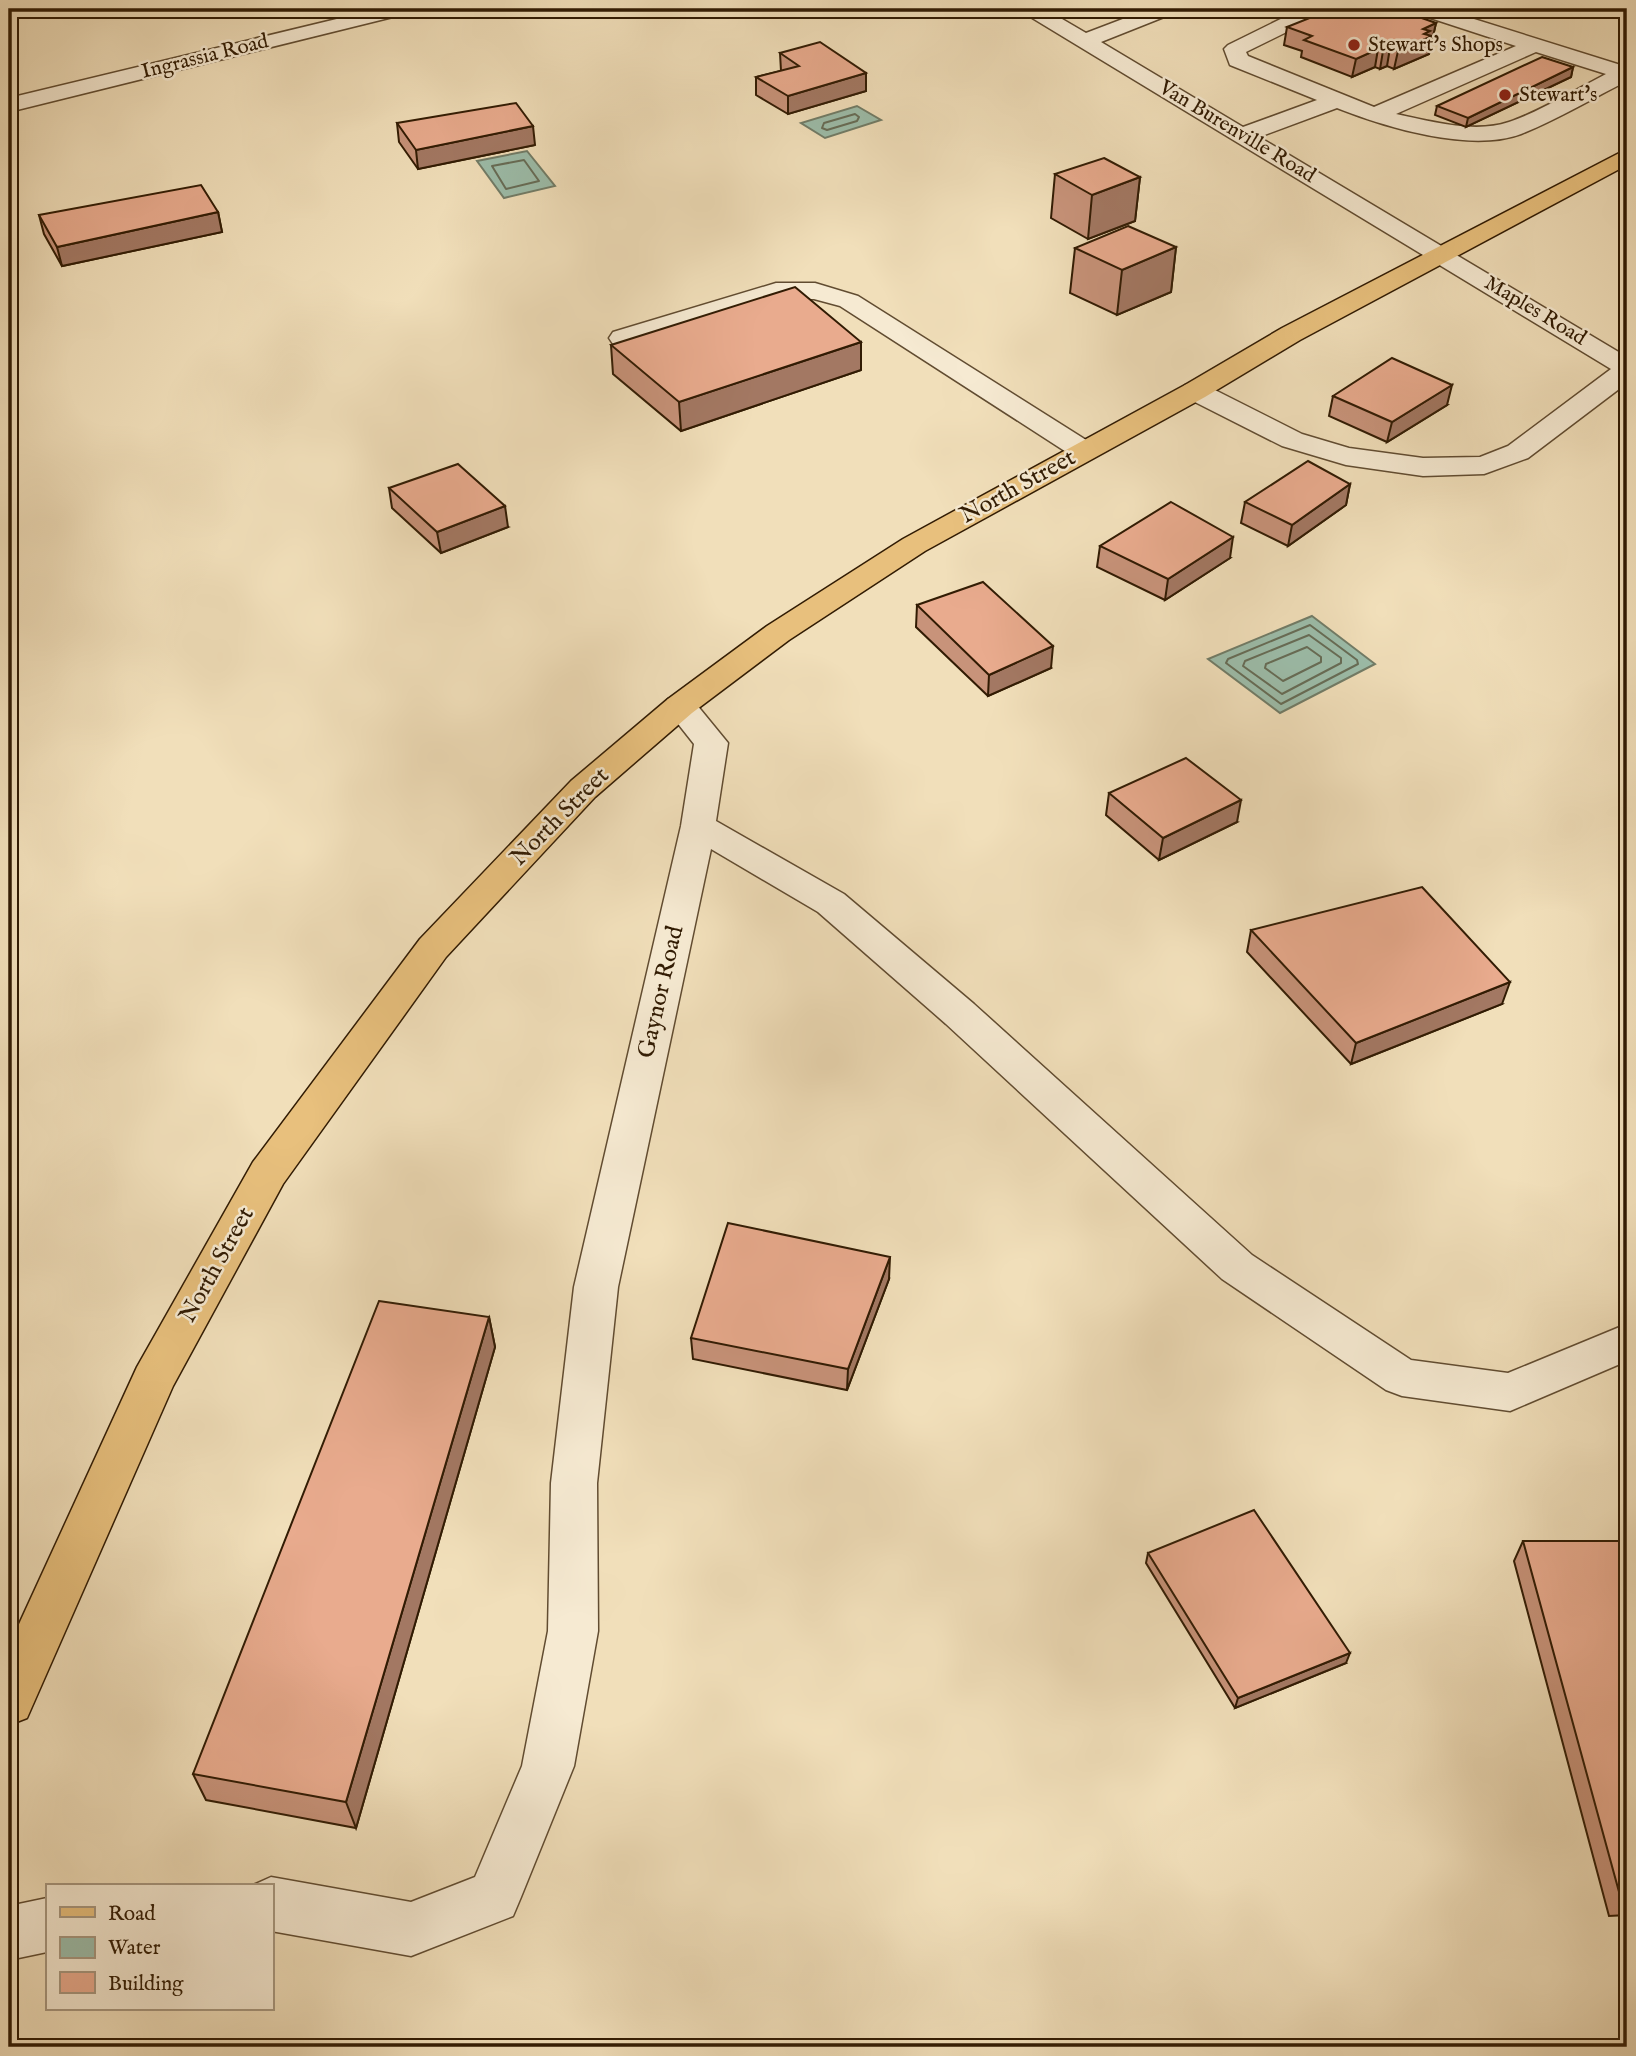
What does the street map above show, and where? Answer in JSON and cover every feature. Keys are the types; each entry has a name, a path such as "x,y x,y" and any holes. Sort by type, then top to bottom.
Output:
{"main road":[{"name":"North Street","path":"9,1701 153,1380 268,1173 433,948 583,789 680,706 799,618 914,545 1195,391 1291,334 1624,162"}],"street":[{"name":"Ingrassia Road","path":"9,105 402,9"},
{"name":"Van Burenville Road","path":"1031,9 1442,255"},
{"path":"1085,41 1167,9"},
{"path":"1323,9 1310,12 1235,49 1238,60 1374,115 1429,128 1478,133 1513,129 1626,74"},
{"path":"1422,9 1626,74"},
{"path":"1374,115 1535,44"},
{"path":"1490,64 1521,75"},
{"path":"1457,78 1490,89"},
{"path":"1552,86 1581,96"},
{"path":"1428,91 1461,103"},
{"path":"1242,135 1337,100"},
{"path":"1521,101 1550,111"},
{"path":"1492,115 1521,125"},
{"name":"Maples Road","path":"1442,255 1627,369"},
{"path":"622,338 776,291 815,291 849,302 1084,451"},
{"path":"1195,391 1292,440 1346,456 1423,467 1484,465 1518,452 1627,369"},
{"name":"Gaynor Road","path":"273,1904 411,1929 494,1897 548,1766 573,1631 574,1483 596,1287 698,826 711,743 680,706"},
{"path":"698,826 831,903 960,1014 1237,1267 1402,1377 1510,1392 1627,1342"},
{"path":"9,1933 46,1925"}],"water":[{"path":"857,106 881,120 825,138 801,123"},
{"path":"527,151 555,186 504,198 477,161"},
{"path":"1312,616 1375,664 1280,713 1208,659"}],"building":[{"path":"1332,9 1396,9 1436,23 1423,29 1430,31 1424,34 1432,36 1398,51 1390,48 1383,51 1378,49 1356,59 1304,40 1312,36 1287,27"},
{"path":"820,42 866,73 788,96 756,77 799,66 780,53"},
{"name":"Stewart's","path":"1542,57 1573,67 1468,118 1437,106"},
{"path":"516,103 533,126 416,150 397,123"},
{"path":"1104,158 1140,177 1092,195 1055,174"},
{"path":"201,185 218,212 57,247 39,215"},
{"path":"1128,226 1176,247 1122,270 1075,248"},
{"path":"795,287 861,342 679,402 611,345"},
{"path":"1392,358 1452,385 1392,422 1333,396"},
{"path":"1308,461 1350,484 1292,525 1245,502"},
{"path":"458,464 505,506 437,532 389,488"},
{"path":"1171,502 1233,537 1168,579 1100,546"},
{"path":"983,582 1053,646 989,675 917,605"},
{"path":"1186,758 1241,800 1163,838 1109,793"},
{"path":"1422,887 1510,982 1356,1043 1251,930"},
{"path":"728,1223 890,1257 848,1369 691,1338"},
{"path":"379,1301 489,1317 346,1802 193,1774"},
{"path":"1254,1510 1350,1653 1238,1698 1148,1553"},
{"path":"1523,1541 1627,1541 1627,1898 1621,1899"}],"place":[{"name":"Stewart's Shops","path":"1354,45"},
{"name":"Stewart's","path":"1505,95"}]}
